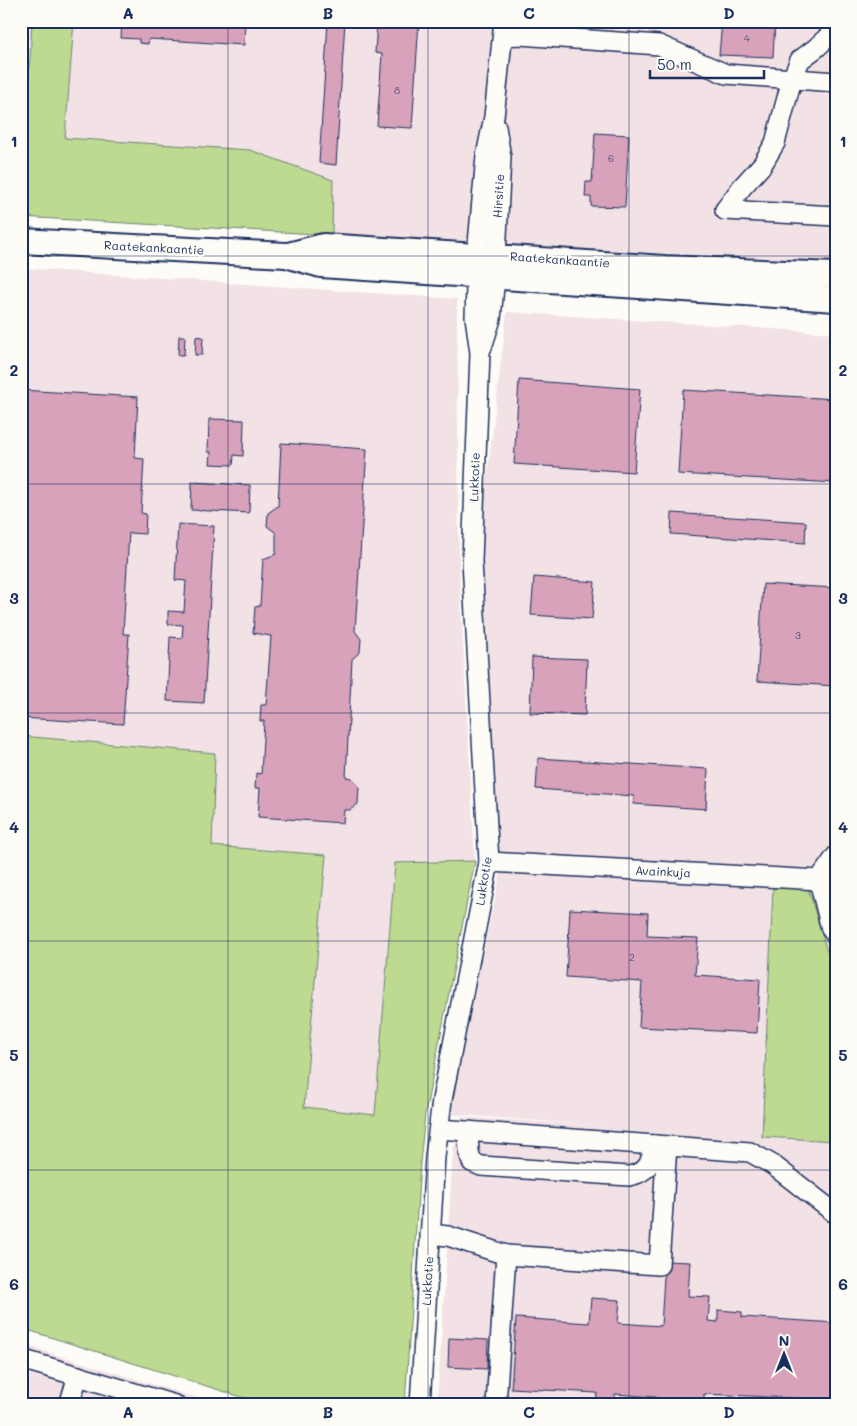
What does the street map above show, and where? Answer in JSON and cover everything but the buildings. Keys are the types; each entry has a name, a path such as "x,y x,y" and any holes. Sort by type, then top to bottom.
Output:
{"main road":[{"name":"Raatekankaantie","path":"21,241 286,255 323,246 486,265 665,268 836,275"},
{"name":"Raatekankaantie","path":"486,265 542,281 836,299"}],"street":[{"path":"836,23 831,34 800,60 792,79 776,143 762,165 725,210 836,216"},
{"path":"503,28 520,35 659,46 726,74 836,82"},
{"name":"Hirsitie","path":"480,353 491,318 486,265 501,157 494,117 503,28"},
{"name":"Lukkotie","path":"420,1405 435,1157 442,1100 489,862 472,561 480,353"},
{"path":"836,856 828,879 831,929 836,935"},
{"name":"Avainkuja","path":"489,862 828,879"},
{"path":"439,1129 750,1152 773,1165 836,1214"},
{"path":"468,1132 469,1152 472,1162 481,1166 629,1176 643,1171 649,1166 661,1145"},
{"path":"430,1234 448,1236 506,1255 659,1266 661,1145"},
{"path":"496,1405 506,1255"},
{"path":"21,1358 175,1405"},
{"path":"69,1405 78,1376"}],"shaded area":[{"path":"21,21 32,21 21,205"},
{"path":"74,21 836,21 836,261 484,245 332,235 333,180 65,138"},
{"path":"21,268 457,299 459,570 475,861 395,863 375,1115 304,1107 326,855 211,846 215,753 21,736"},
{"path":"507,312 836,333 836,981 808,889 774,889 762,1137 836,1141 836,1405 437,1405 453,1153 461,1117 619,1127 447,1114 500,876 481,528"},
{"path":"21,1344 220,1405 21,1405"}],"green space":[{"path":"32,21 74,21 65,138 250,150 333,180 332,235 21,217"},
{"path":"21,736 215,753 212,846 326,855 304,1107 375,1115 395,863 475,861 425,1114 420,1163 405,1405 267,1405 21,1328"},
{"path":"773,888 808,888 836,981 836,1141 762,1137"}]}
